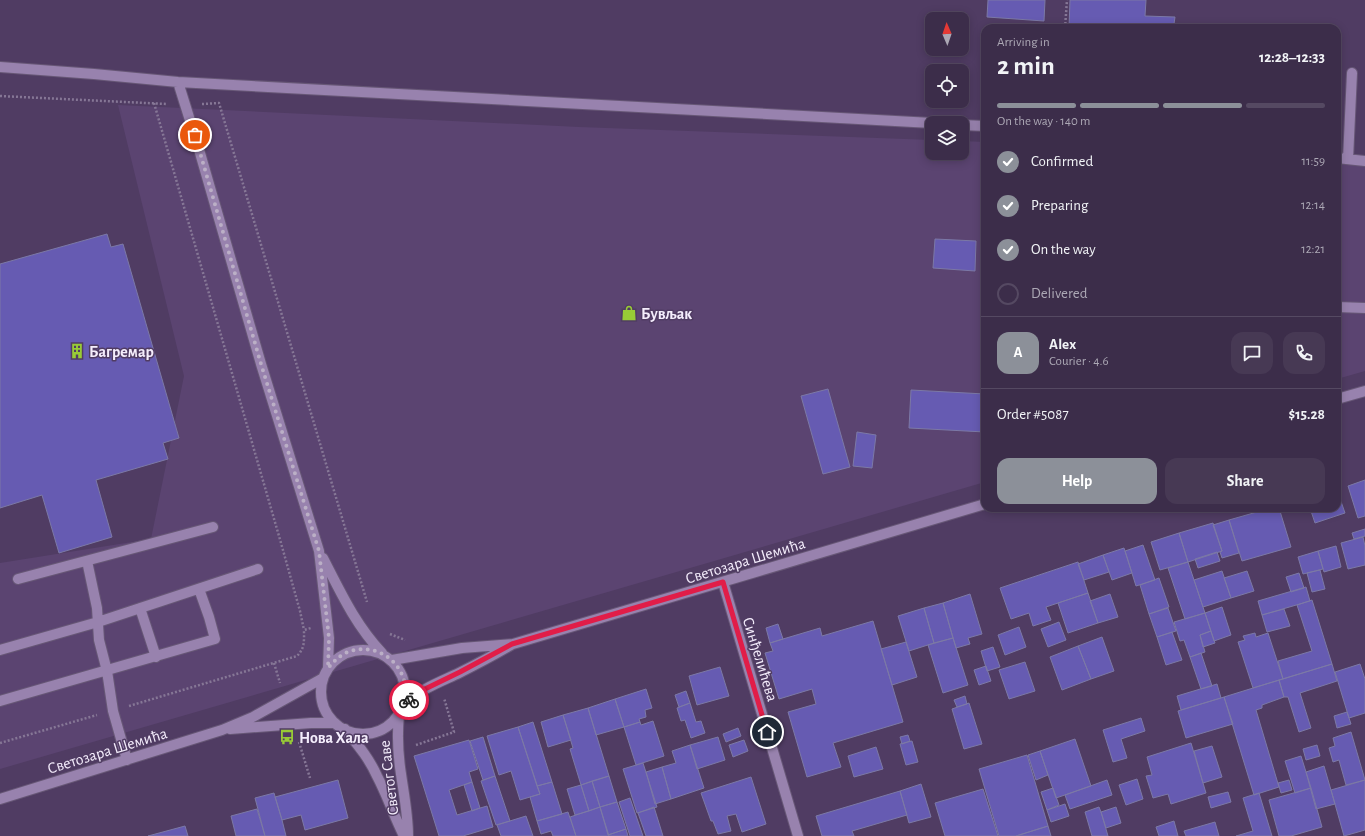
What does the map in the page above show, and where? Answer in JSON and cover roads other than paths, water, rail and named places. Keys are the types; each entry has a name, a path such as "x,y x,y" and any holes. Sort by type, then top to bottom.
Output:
{"street":[{"path":"0,68 94,74 178,82 925,123"},
{"path":"1348,159 1352,73"},
{"path":"178,82 261,364 319,551 352,614 382,654"},
{"path":"969,125 981,126"},
{"path":"1341,158 1365,161"},
{"path":"1341,307 1365,308"},
{"path":"1341,398 1365,390"},
{"name":"Светозара Шемића","path":"392,660 462,648 512,644 981,505"},
{"path":"18,580 213,527"},
{"path":"319,551 327,623 329,656 328,668"},
{"path":"87,561 97,608 99,640 107,671 113,711 127,760"},
{"path":"0,650 98,622 258,569"},
{"name":"Синђелићева","path":"723,582 798,836"},
{"path":"0,701 215,639 199,589"},
{"path":"140,608 156,657"},
{"name":"Светозара Шемића","path":"404,705 413,696 425,689 512,644"},
{"path":"359,649 371,650 392,660 400,670 405,681 406,693 404,705 399,716 380,731 368,734 345,730 335,723 327,713 322,702 321,690 323,678 328,668 347,652 359,649"},
{"name":"Светозара Шемића","path":"0,799 222,730 253,717 323,678"},
{"name":"Светог Саве","path":"399,716 397,735 398,753 408,821 408,836"},
{"name":"Светозара Шемића","path":"222,730 311,723 335,723"},
{"name":"Светог Саве","path":"345,730 366,755 377,775 404,836"}],"place":[{"name":"Бувљак","path":"629,313"},
{"name":"Багремар","path":"77,351"},
{"name":"Нова Хала","path":"287,737"}]}
